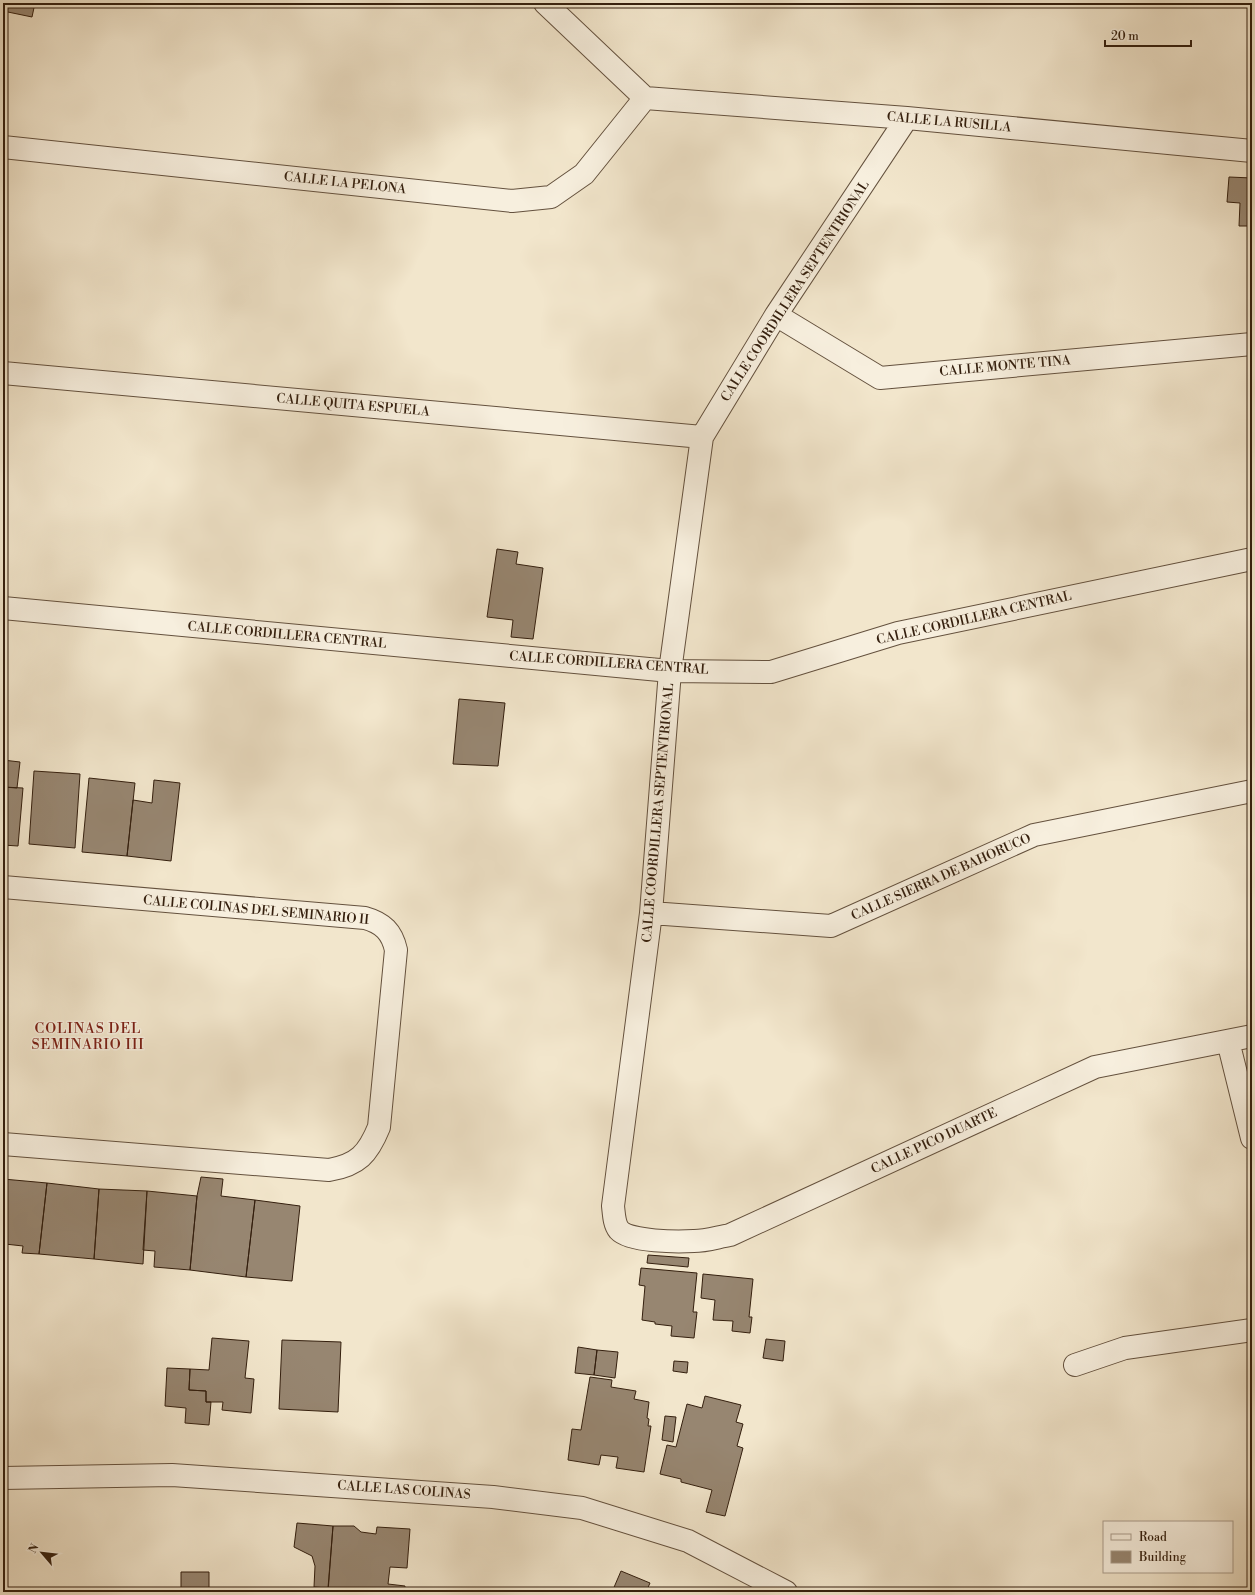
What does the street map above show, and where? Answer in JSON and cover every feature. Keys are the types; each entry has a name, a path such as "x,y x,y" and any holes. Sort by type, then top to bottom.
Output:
{"street":[{"path":"545,3 645,98"},
{"name":"CALLE LA RUSILLA","path":"645,98 907,118 1252,151"},
{"name":"CALLE LA PELONA","path":"3,147 512,201 551,197 584,174 645,98"},
{"name":"CALLE COORDILLERA SEPTENTRIONAL","path":"620,1231 615,1223 613,1206 651,913 670,671 702,437 776,315 907,118"},
{"name":"CALLE MONTE TINA","path":"776,315 880,378 1252,344"},
{"name":"CALLE QUITA ESPUELA","path":"3,373 702,437"},
{"name":"CALLE CORDILLERA CENTRAL","path":"3,608 670,671 771,672 898,633 1252,559"},
{"name":"CALLE SIERRA DE BAHORUCO","path":"651,913 831,926 1034,835 1252,791"},
{"name":"CALLE COLINAS DEL SEMINARIO II","path":"3,887 365,918 376,921 386,928 393,938 396,950 379,1127 373,1143 361,1158 346,1167 329,1170 3,1144"},
{"name":"CALLE PICO DUARTE","path":"620,1231 635,1237 661,1241 695,1241 730,1235 1095,1067 1252,1036"},
{"path":"1228,1041 1252,1138"},
{"path":"1075,1365 1124,1348 1252,1330"},
{"name":"CALLE LAS COLINAS","path":"3,1478 172,1475 477,1496 582,1508 688,1541 786,1592"}],"building":[{"path":"3,3 35,3 32,17 3,11"},
{"path":"1229,177 1252,178 1252,226 1239,226 1240,203 1227,202"},
{"path":"497,549 518,552 516,564 543,568 533,639 511,637 513,620 487,617"},
{"path":"459,699 505,703 498,766 453,764"},
{"path":"3,760 20,762 17,788 3,787"},
{"path":"34,771 80,774 75,848 29,844"},
{"path":"89,778 135,783 127,856 82,852"},
{"path":"154,780 180,783 171,861 127,856 133,800 152,803"},
{"path":"3,787 23,788 18,846 3,845"},
{"path":"201,1177 223,1179 221,1196 255,1200 246,1277 190,1270 197,1196"},
{"path":"3,1179 47,1183 39,1254 22,1253 23,1246 5,1244 6,1234 3,1233"},
{"path":"47,1183 99,1189 94,1259 39,1254"},
{"path":"99,1189 147,1191 143,1264 94,1259"},
{"path":"147,1191 197,1196 190,1270 154,1267 155,1251 143,1250"},
{"path":"255,1200 300,1206 292,1281 246,1277"},
{"path":"648,1255 689,1258 688,1267 647,1263"},
{"path":"641,1268 697,1273 693,1312 697,1312 694,1338 671,1336 672,1326 655,1324 655,1322 642,1320 645,1286 639,1285"},
{"path":"703,1274 753,1279 749,1317 752,1317 750,1333 732,1331 733,1321 713,1320 715,1300 701,1298"},
{"path":"212,1338 249,1341 245,1378 254,1379 251,1413 222,1410 223,1402 206,1402 206,1391 189,1390 190,1369 209,1370"},
{"path":"766,1339 785,1341 783,1361 763,1358"},
{"path":"282,1340 341,1342 338,1412 279,1409"},
{"path":"578,1347 597,1350 594,1375 575,1373"},
{"path":"597,1350 618,1352 615,1378 594,1375"},
{"path":"674,1361 688,1362 687,1373 673,1371"},
{"path":"167,1368 190,1369 189,1390 206,1391 206,1402 211,1402 209,1425 185,1423 186,1408 165,1406"},
{"path":"590,1377 612,1380 611,1387 636,1391 634,1399 649,1402 647,1418 649,1419 648,1426 651,1426 644,1472 616,1468 618,1457 601,1455 599,1465 568,1460 572,1429 581,1430"},
{"path":"705,1396 741,1405 736,1422 743,1424 737,1446 743,1448 725,1516 706,1512 712,1490 681,1482 681,1479 660,1474 667,1445 676,1447 687,1404 702,1408"},
{"path":"665,1416 676,1417 673,1442 662,1440"},
{"path":"297,1523 333,1526 328,1588 314,1587 315,1566 312,1556 294,1547"},
{"path":"333,1526 354,1526 361,1532 376,1534 377,1527 410,1529 407,1568 390,1567 388,1584 405,1586 405,1592 328,1592"},
{"path":"621,1571 650,1583 646,1592 612,1592"},
{"path":"181,1572 209,1572 209,1592 181,1592"}],"district":[{"name":"COLINAS DEL SEMINARIO III","path":"88,1038"}]}
